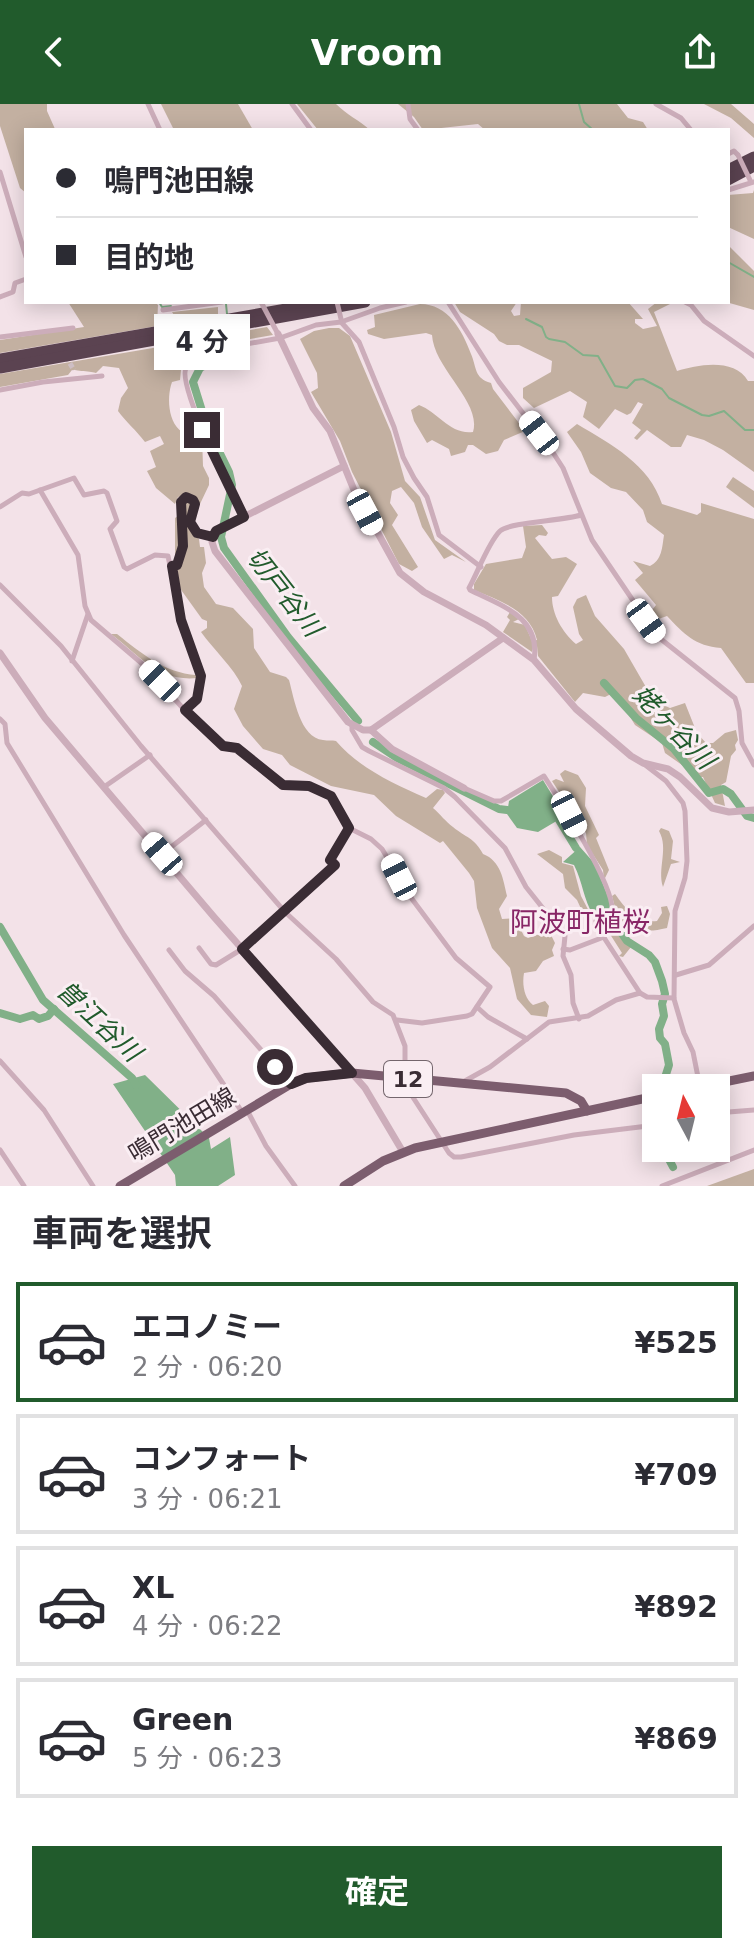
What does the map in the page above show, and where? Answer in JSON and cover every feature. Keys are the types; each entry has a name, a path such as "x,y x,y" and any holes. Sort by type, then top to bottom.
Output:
{"highway":[{"path":"730,169 754,157"},
{"path":"730,179 754,166"},
{"path":"0,359 315,304"},
{"path":"0,368 354,304"}],"main road":[{"name":"鳴門池田線","path":"120,1186 244,1111 306,1078 352,1073 566,1093 581,1101 587,1111"},
{"path":"730,1081 754,1076"},
{"path":"344,1186 368,1169 403,1152 642,1099"}],"street":[{"path":"148,104 159,128"},
{"path":"292,104 310,128"},
{"path":"408,104 410,119 417,128"},
{"path":"656,104 681,118 689,128"},
{"path":"730,153 734,151 738,155 752,181 730,189"},
{"path":"0,172 24,250"},
{"path":"0,297 13,292 17,281 24,279"},
{"path":"163,310 207,304"},
{"path":"262,304 313,408 330,431 344,466 400,573 424,592 486,625 534,660 576,709 622,749 643,763 668,769 712,808 722,812 750,810"},
{"path":"337,304 341,321 359,342 403,457 427,497 439,535 481,567"},
{"path":"244,517 206,439 183,377 186,368 230,347 341,321 397,304"},
{"path":"449,304 499,382 563,468 581,515 604,561 657,636 735,698 742,743 754,765"},
{"path":"689,304 704,321 754,356"},
{"path":"0,337 73,328"},
{"path":"50,331 55,339"},
{"path":"74,370 77,379"},
{"path":"0,390 102,376"},
{"path":"344,466 216,531 213,537 215,551 252,596 277,634 352,725 371,730 503,638"},
{"path":"0,507 22,493 74,478 84,495 104,491 117,521 110,529 124,567 127,569 161,554 168,556 181,620 201,676 197,699 185,710"},
{"path":"40,490 78,555 88,614 72,661"},
{"path":"172,566 177,565 183,546 181,504 184,498 190,497 194,502 190,518 192,527 197,533 213,537"},
{"path":"534,660 534,640 529,625 511,610 470,590 495,538 507,527 581,515"},
{"path":"0,585 72,661 285,912 336,959 373,1002 397,1020 422,1023 472,1014 490,987 456,958 412,899 382,849 371,839 349,828 331,796 309,786 283,785 237,748 223,746 146,667 88,614"},
{"path":"0,653 45,718 352,1073 378,1108 403,1152"},
{"path":"0,719 5,724 7,743 124,935 295,1186"},
{"path":"352,725 362,747 444,788 505,848 526,887 565,936 563,949 571,975 574,1010 579,1019"},
{"path":"371,730 392,749 494,801 501,801 544,776 569,814 587,851 596,860 610,895 612,911 596,918 604,937 640,993 647,997 674,999"},
{"path":"104,787 150,755"},
{"path":"643,763 666,781 683,803 685,811 685,878 675,911 672,960 676,975 674,999 693,1052 696,1074"},
{"path":"162,854 206,820"},
{"path":"199,948 211,964 216,965 242,949 335,865 330,860 349,828"},
{"path":"676,975 709,965 754,926"},
{"path":"563,949 570,950 604,937"},
{"path":"169,950 291,1084"},
{"path":"462,1083 490,1067 549,1022 579,1019 602,1010 616,1000 640,993"},
{"path":"477,1007 488,1017 527,1039"},
{"path":"397,1020 406,1052 405,1085 454,1157 574,1135 642,1127"},
{"path":"0,1061 44,1110 93,1186"},
{"path":"730,1112 754,1110"},
{"path":"0,1150 24,1186"},
{"path":"662,1186 754,1150"}],"shaded area":[{"path":"0,104 47,104 55,128 24,128 24,191 20,188 0,126"},
{"path":"161,104 238,104 252,128 173,128"},
{"path":"297,104 336,104 367,128 316,128"},
{"path":"398,104 617,104 628,118 643,122 647,128 483,128 478,124 422,128"},
{"path":"704,104 731,104 754,124 754,138 731,118"},
{"path":"754,190 754,239 730,228 730,195 753,193"},
{"path":"730,247 754,271 754,310 730,303"},
{"path":"69,304 158,305 157,326 0,353 0,340 84,327"},
{"path":"420,304 439,308 453,320 477,372 491,383 525,431 504,440 498,451 486,454 468,445 465,452 451,456 449,449 432,440 427,443 414,421 411,410 419,405 451,427 473,432 471,409 441,360 432,335 426,333 384,339 368,334 367,330 375,327 374,315"},
{"path":"455,304 516,304 511,311 514,316 520,315 521,304 630,304 643,319 635,319 635,323 643,329 657,326 648,309 654,304 670,304 654,312 677,371 696,366 726,366 735,369 748,381 754,381 754,472 723,450 687,435 681,447 671,447 647,430 637,440 634,438 641,430 632,423 643,404 638,402 627,415 615,409 599,429 583,417 587,402 570,391 534,408 523,398 523,388 551,372 552,361 519,345 499,341 494,334 460,312"},
{"path":"218,307 218,317 180,324 172,312"},
{"path":"267,327 273,335 233,342 204,343 201,339"},
{"path":"339,328 350,336 391,432 405,481 420,497 435,540 466,562 452,555 444,559 422,527 414,503 401,487 392,491 390,503 398,515 392,525 418,567 412,571 399,564 352,472 340,441 311,392 318,388 317,373 300,339 314,331"},
{"path":"194,341 175,356 181,370 180,380 172,382 169,404 173,420 182,432 202,437 203,466 209,485 200,504 191,494 178,497 175,504 156,488 147,471 156,467 150,451 164,444 160,436 145,442 118,411 121,398 128,388 119,368 103,366 96,373 72,370 68,375 0,387 0,374"},
{"path":"577,424 616,448 639,467 662,504 697,515 701,512 701,503 754,519 754,683 746,683 721,648 704,645 691,638 667,616 650,622 649,614 656,605 635,580 643,573 633,561 650,566 654,563 661,553 664,535 647,522 643,510 626,492 611,488 590,473 581,452 567,432"},
{"path":"733,477 754,491 754,508 726,487"},
{"path":"185,502 190,502 188,527 199,539 200,547 204,547 204,587 216,604 233,608 253,629 254,648 270,672 289,680 303,725 315,738 336,741 366,767 426,798 437,789 443,790 445,793 433,808 473,841 500,871 507,896 499,909 502,919 515,918 528,938 546,932 548,936 551,935 555,943 552,950 554,956 543,961 536,971 524,973 523,977 524,990 533,1005 545,1001 549,1006 547,1017 531,1015 517,999 510,968 492,948 477,908 474,881 443,841 440,843 396,816 374,795 331,786 290,765 282,755 263,749 243,726 234,709 242,686 201,632 207,628 207,621 202,619 179,587 175,570 175,518 178,516 181,527 185,529"},
{"path":"542,525 548,533 535,538 552,559 566,557 577,564 558,596 552,597 556,616 571,639 576,644 583,640 573,607 577,599 586,595 595,616 624,649 654,701 670,708 685,703 697,733 706,743 713,743 725,733 736,730 736,750 731,756 726,782 721,785 725,806 715,803 703,777 665,753 662,743 635,725 615,692 605,697 583,693 575,702 538,656 537,646 533,647 532,652 503,632 510,620 507,617 510,612 519,619 513,622 525,625 532,641 537,640 528,621 513,608 474,590 474,584 486,564 522,558 526,547 523,526"},
{"path":"111,634 117,634 164,666 196,675 197,678 171,676 160,671"},
{"path":"565,770 578,775 586,788 585,806 599,835 596,838 609,870 604,880 603,870 587,845 586,833 552,781 564,782 560,774"},
{"path":"543,780 565,816 538,832 517,828 507,814 509,801"},
{"path":"661,828 669,831 673,841 671,859 680,862 671,864 663,887 663,845 659,831"},
{"path":"580,847 595,864 611,904 610,910 594,917 574,865 563,862"},
{"path":"549,850 562,857 562,863 573,866 581,896 592,917 588,924 577,900 565,888 563,874 537,854"},
{"path":"615,894 628,910 643,920 657,921 662,913 661,907 667,906 670,914 667,928 660,930 642,930 619,919 612,923 631,947 623,957 619,956 622,953 600,923 616,911 612,896"},
{"path":"145,1075 209,1138 211,1149 230,1137 235,1175 218,1186 176,1186 175,1175 113,1084"},
{"path":"754,1169 754,1186 707,1186"}],"waterway":[{"path":"579,104 584,122 591,128"},
{"path":"730,263 754,277"},
{"path":"160,304 162,307 171,306"},
{"path":"226,304 227,314"},
{"path":"526,319 542,327 549,339 565,342 583,355 598,356 615,386 627,388 635,380 643,379 662,389 669,398 702,415 724,411 745,430 754,430"},
{"path":"230,332 232,343"},
{"name":"切戸谷川","path":"226,354 200,368 193,382 207,427 232,485 221,537 224,548 288,637 358,721"},
{"name":"姥ヶ谷川","path":"604,683 636,718 674,749 709,793 723,789 731,794 747,816 754,818"},
{"name":"切戸谷川","path":"373,742 397,758 499,809 507,810"},
{"name":"切戸谷川","path":"559,820 576,848"},
{"name":"切戸谷川","path":"609,915 627,941 655,962 662,981 664,1016 659,1029 669,1065 666,1074"},
{"name":"曽江谷川","path":"0,927 43,1000 132,1078 136,1085"},
{"path":"0,1013 20,1019 33,1015 39,1019 48,1016 54,1009"},
{"name":"切戸谷川","path":"670,1162 673,1167"}],"tunnel":[{"path":"66,357 74,370"}],"district":[{"name":"阿波町植桜","path":"580,922"}],"route":[{"path":"202,430 244,517 216,531 213,537 197,533 192,527 193,500 186,497 181,502 183,546 181,558 177,565 172,566 181,620 201,676 197,699 185,710 223,746 237,748 283,785 309,786 331,796 349,828 330,860 335,865 242,949 352,1073 321,1075 291,1084 275,1067"}]}
